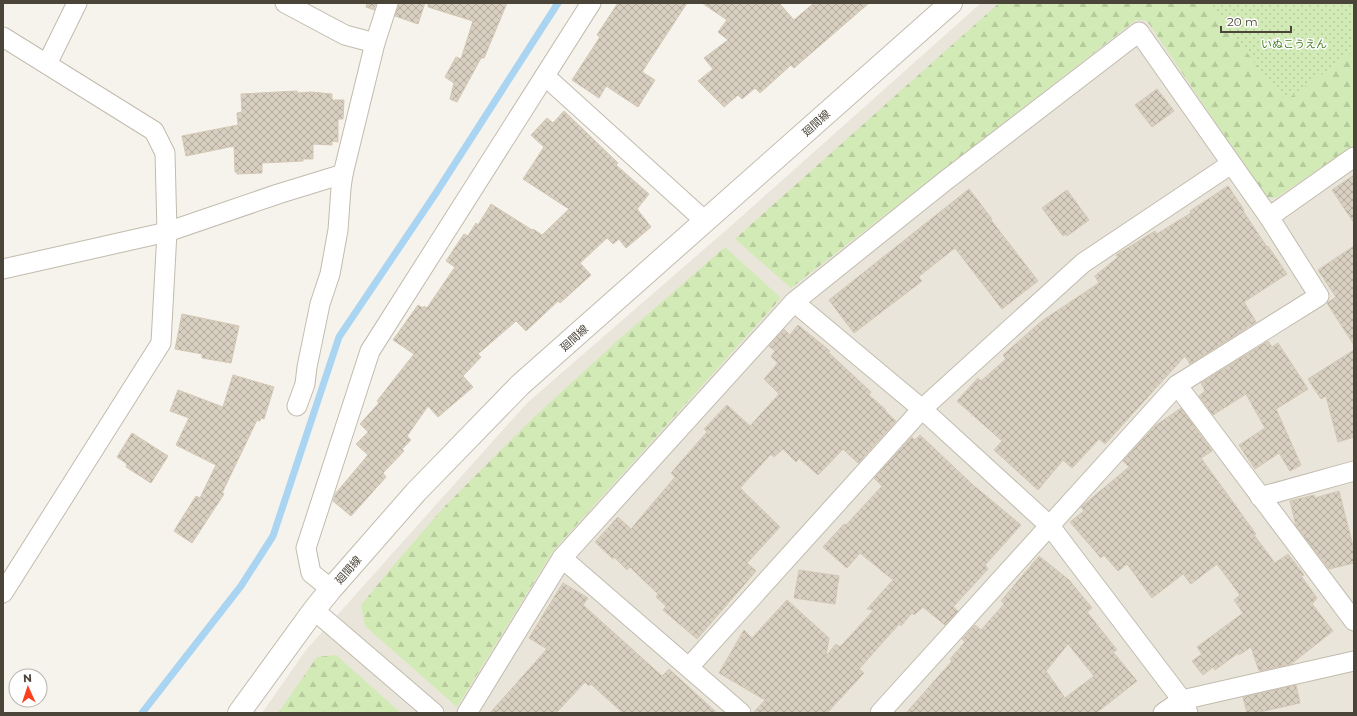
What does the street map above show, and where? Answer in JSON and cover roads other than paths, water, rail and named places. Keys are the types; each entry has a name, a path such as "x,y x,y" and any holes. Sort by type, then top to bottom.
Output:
{"street":[{"path":"47,64 77,3"},
{"path":"285,3 345,35 375,42"},
{"path":"297,406 305,384 320,304 330,274 338,230 343,174 375,42 388,3"},
{"name":"廻間線","path":"240,713 314,610 416,492 520,385 951,3"},
{"path":"332,589 311,573 306,548 370,352 545,76 586,5"},
{"path":"467,713 562,558 794,302 945,181 1139,32 1269,217 1319,296 1177,385 880,713"},
{"path":"3,37 154,131 164,153 167,232 162,343 3,593"},
{"path":"545,76 705,221"},
{"path":"1269,217 1354,157"},
{"path":"689,667 922,409 1083,264 1231,164"},
{"path":"3,270 167,232 278,194 343,174"},
{"path":"794,302 922,409 1050,526 1185,707"},
{"path":"1177,385 1354,621"},
{"path":"1260,497 1354,471"},
{"path":"562,558 741,713"},
{"path":"314,610 434,713"},
{"path":"1163,713 1354,661"}],"waterway":[{"path":"142,713 241,586 273,536 339,337 436,193 558,3"}],"park label":[{"name":"いぬこうえん","path":"1294,44"}]}
